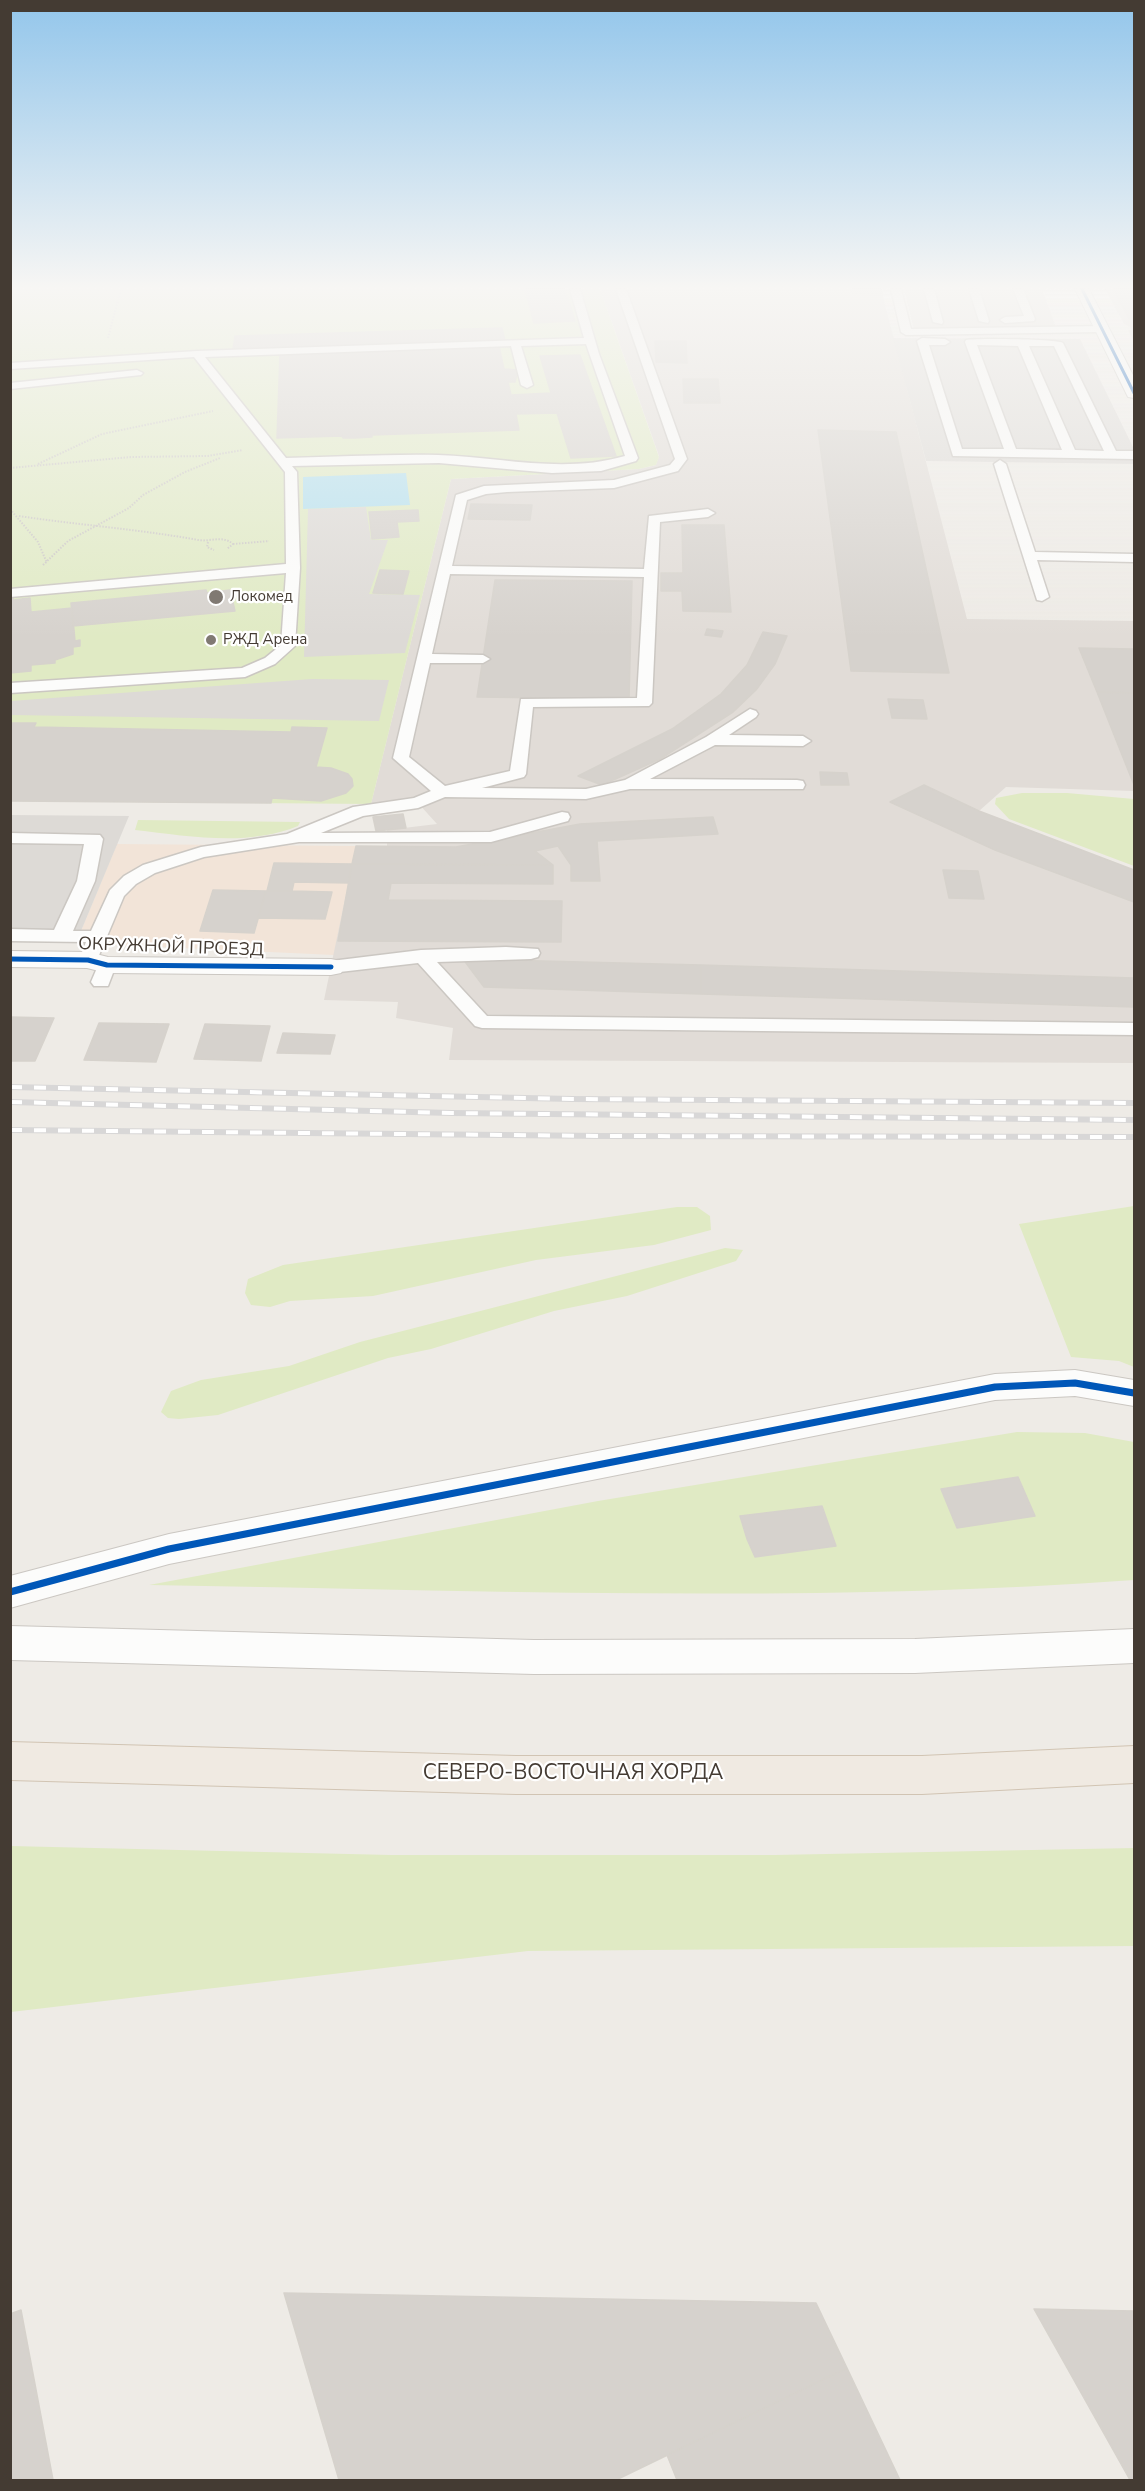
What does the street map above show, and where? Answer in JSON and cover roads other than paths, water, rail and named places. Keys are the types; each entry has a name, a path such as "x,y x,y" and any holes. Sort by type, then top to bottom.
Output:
{"main road":[{"name":"СЕВЕРО-ВОСТОЧНАЯ ХОРДА","path":"10,1761 516,1775 922,1775 1134,1765"},
{"path":"10,1778 141,1766"}],"street":[{"name":"ОКРУЖНОЙ ПРОЕЗД","path":"10,958 332,967"},
{"path":"10,1592 169,1549 995,1387 1075,1383 1134,1393"},
{"path":"10,1643 534,1657 915,1656 1134,1646"}],"lane":[{"path":"10,688 245,672 270,662 288,646 293,568 291,472 236,405"},
{"path":"283,462 440,459 552,469 601,467 632,458 613,405"},
{"path":"662,405 681,459 674,468 614,484 484,490 461,498 401,758 442,792 586,794 630,784 797,785"},
{"path":"942,405 957,453 1134,455"},
{"path":"993,405 1011,453"},
{"path":"1049,405 1070,454"},
{"path":"1088,405 1112,455"},
{"path":"1000,464 1042,597"},
{"path":"291,839 359,811 418,803 442,792 518,774 526,702 644,703 654,519 708,513"},
{"path":"1029,556 1134,558"},
{"path":"10,593 293,568"},
{"path":"444,570 651,573"},
{"path":"424,658 483,659"},
{"path":"630,784 712,740 750,714"},
{"path":"712,740 803,741"},
{"path":"10,935 61,936 98,961 116,894 130,880 149,869 201,852 291,839 490,837 562,817"},
{"path":"10,838 94,839 86,881 61,936"},
{"path":"332,967 475,952 531,953"},
{"path":"421,956 482,1022 1134,1029"}],"water":[{"path":"406,473 410,505 303,509 303,477"}],"railway":[{"path":"10,1087 572,1099 1134,1103"},
{"path":"10,1102 452,1113 1134,1120"},
{"path":"10,1130 602,1136 1134,1137"}],"place":[{"name":"Локомед","path":"216,597"},
{"name":"РЖД Арена","path":"211,640"}]}
